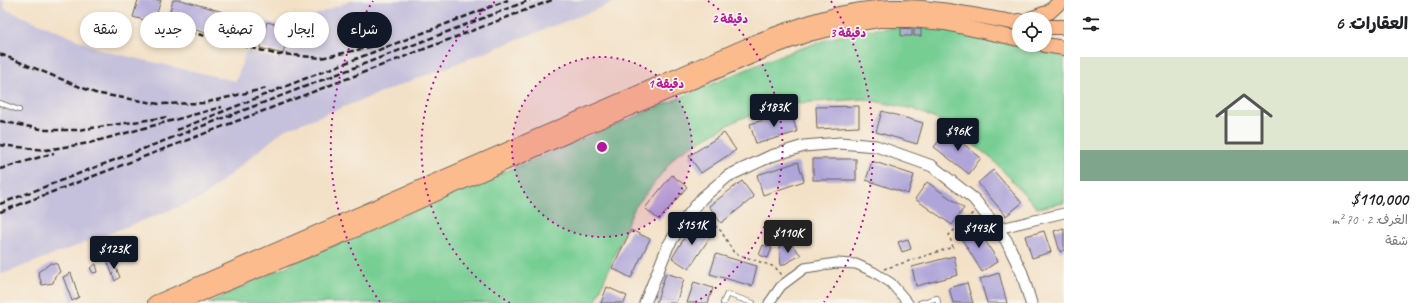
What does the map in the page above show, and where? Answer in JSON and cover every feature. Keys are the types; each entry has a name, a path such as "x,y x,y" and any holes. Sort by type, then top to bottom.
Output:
{"main road":[{"path":"1049,12 1062,0"},
{"path":"154,303 760,40 803,24 846,13 892,7 940,10 1012,21"},
{"path":"179,303 346,234 574,132 776,46 809,34 879,20 910,20 945,23 1012,38"},
{"path":"1052,27 1064,27"},
{"path":"1052,46 1064,48"}],"street":[{"path":"645,303 668,246 683,222 702,198 728,176 771,156 804,146 840,143 876,146 932,166 974,200 1006,240 1022,273 1031,303"},
{"path":"997,229 1064,213"},
{"path":"769,303 781,286 805,268 836,263 856,264 874,272 891,283 908,303"}],"lane":[{"path":"0,103 19,110"},
{"path":"723,303 727,294 753,303"},
{"path":"920,303 937,298 938,303"}],"path":[{"path":"874,272 953,247 949,235 980,207"},
{"path":"694,208 721,231 734,253 775,267 787,281"}],"shaded area":[{"path":"0,0 3,0 5,9 80,41 80,48 97,48 104,51 236,81 246,51 278,59 280,48 329,48 329,12 322,12 353,0 621,0 284,130 202,198 0,275"}],"green space":[{"path":"913,27 946,29 1012,45 1012,52 1043,52 1064,57 1064,203 1037,208 993,160 949,125 913,109 864,99 797,103 739,119 677,154 633,210 595,303 208,303 296,262 455,193 776,57 848,34 886,28"}],"building":[{"path":"138,0 161,0 157,12 140,12 140,19 133,17"},
{"path":"173,0 181,0 223,12 204,12 204,32 196,30 196,12 170,12"},
{"path":"267,22 274,24 274,48 285,48 283,54 260,48 266,48"},
{"path":"901,28 912,29 912,36 901,36"},
{"path":"914,29 921,29 921,36 914,36"},
{"path":"859,106 859,127 817,129 816,107"},
{"path":"882,111 923,123 917,144 876,132"},
{"path":"791,112 797,132 756,144 750,124"},
{"path":"947,131 981,158 969,174 934,147"},
{"path":"724,133 736,150 701,173 689,156"},
{"path":"813,159 856,159 856,180 813,180"},
{"path":"872,161 914,175 908,194 866,180"},
{"path":"798,162 804,181 763,195 757,175"},
{"path":"993,170 1022,203 1006,216 978,183"},
{"path":"672,175 687,187 659,220 645,208"},
{"path":"742,181 754,197 721,223 709,206"},
{"path":"927,182 964,208 952,225 915,199"},
{"path":"694,222 712,234 689,269 672,258"},
{"path":"976,226 998,261 982,272 960,236"},
{"path":"1064,228 1064,250 1060,252 1054,231"},
{"path":"631,230 650,239 631,278 612,268"},
{"path":"1044,231 1051,252 1032,258 1025,236"},
{"path":"908,239 911,249 902,252 898,242"},
{"path":"763,245 772,248 768,258 759,255"},
{"path":"792,245 801,255 781,266 779,246"},
{"path":"716,254 757,266 752,286 710,274"},
{"path":"954,256 958,275 916,286 912,267"},
{"path":"112,259 120,277 115,281 107,260"},
{"path":"51,263 57,264 60,272 55,276 53,283 42,285 38,272"},
{"path":"96,264 98,272 93,273 90,268"},
{"path":"71,273 79,297 72,301 63,277"},
{"path":"666,273 684,279 676,303 656,303"},
{"path":"999,273 1007,303 987,303 980,279"},
{"path":"694,282 713,288 708,303 687,303"},
{"path":"967,283 973,303 953,303 949,288"},
{"path":"607,287 627,296 624,303 601,303"}],"railway":[{"path":"177,130 508,0"},
{"path":"0,204 530,0"},
{"path":"0,212 552,0"},
{"path":"196,34 279,55 283,54 321,58 366,48"},
{"path":"0,54 95,93 159,104 204,103 267,88"},
{"path":"0,145 46,150 89,143 222,107"},
{"path":"0,121 46,130 78,130 168,117"},
{"path":"0,169 54,153"}]}
